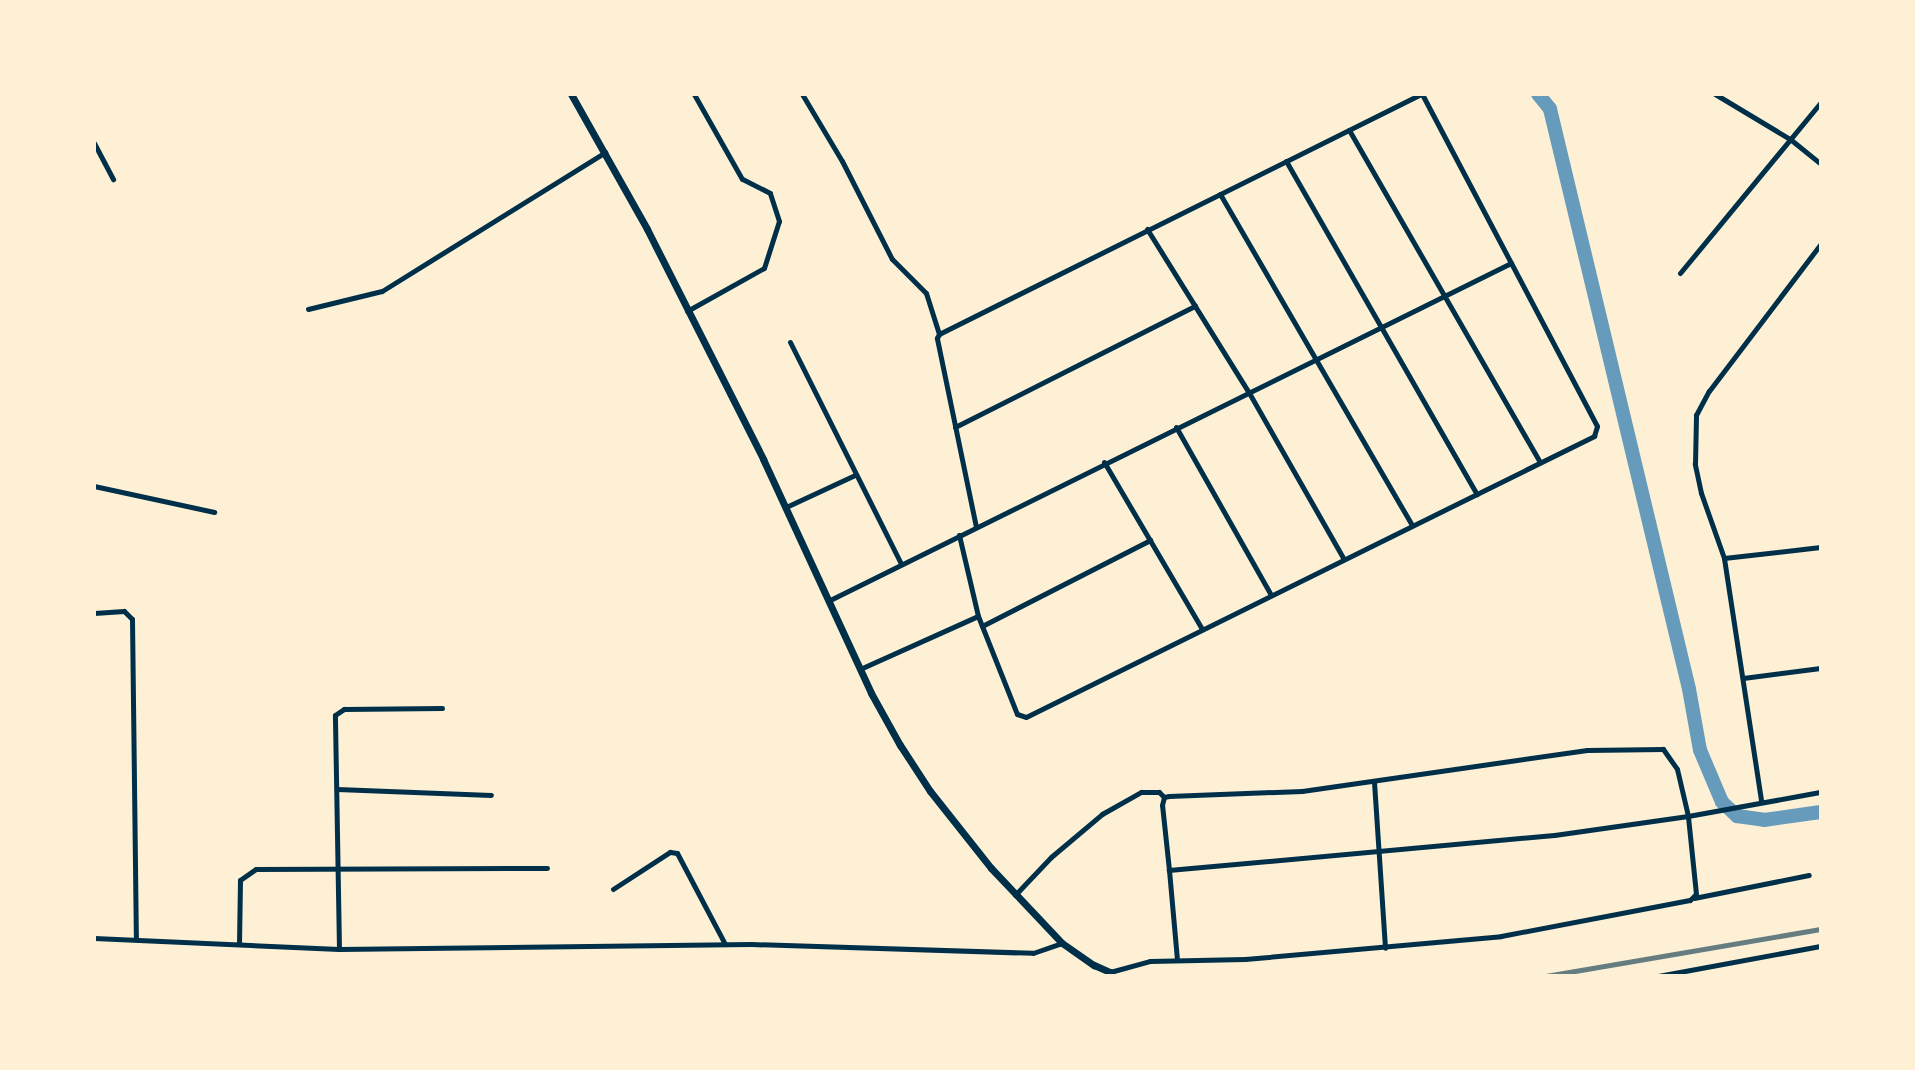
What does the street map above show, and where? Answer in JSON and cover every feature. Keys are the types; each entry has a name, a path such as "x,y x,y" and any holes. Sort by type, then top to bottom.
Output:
{"street":[{"path":"570,94 605,152 786,507 860,669 900,745 930,791 1015,895 1062,943 1094,965 1110,974 1150,961 1245,959 1501,936 1809,875"},
{"path":"687,312 760,273 767,260 779,221 770,193 742,179 695,94"},
{"path":"802,94 842,161 892,259 926,293 939,334 937,338 976,527"},
{"path":"939,334 1422,94 1597,426 1594,436 1026,717 1020,718 978,616 959,535"},
{"path":"1715,94 1790,139 1821,163"},
{"path":"1680,273 1821,103"},
{"path":"1349,130 1540,462"},
{"path":"94,143 113,179"},
{"path":"308,309 382,291 605,152"},
{"path":"1286,161 1477,494"},
{"path":"1220,194 1317,357 1412,525"},
{"path":"1147,229 1248,391 1344,559"},
{"path":"1761,800 1724,558 1701,493 1695,464 1696,415 1717,380 1821,245"},
{"path":"828,601 1511,263"},
{"path":"955,427 1195,306"},
{"path":"790,342 901,564"},
{"path":"1176,427 1271,595"},
{"path":"1104,463 1202,629"},
{"path":"786,507 855,475"},
{"path":"94,486 214,512"},
{"path":"982,626 1150,540"},
{"path":"1724,558 1821,547"},
{"path":"94,613 124,611 132,619 136,939"},
{"path":"860,669 978,616"},
{"path":"1743,678 1821,668"},
{"path":"339,949 335,715 339,711 442,708"},
{"path":"1164,797 1302,791 1587,750 1664,749 1677,769 1688,816 1694,898"},
{"path":"1374,782 1385,948"},
{"path":"337,789 491,795"},
{"path":"1015,895 1051,857 1102,814 1141,792 1159,792 1164,797 1177,960"},
{"path":"1168,870 1554,835 1688,816 1761,800 1821,792"},
{"path":"613,889 670,852 677,853 725,944"},
{"path":"239,944 240,880 256,869 547,868"},
{"path":"94,938 339,949 725,944 1033,953 1062,943"},
{"path":"1658,975 1821,946"}],"waterway":[{"path":"1538,94 1550,109 1689,689 1700,750 1722,802 1737,816 1764,820 1820,812"}],"railway":[{"path":"1546,976 1820,929"}]}
